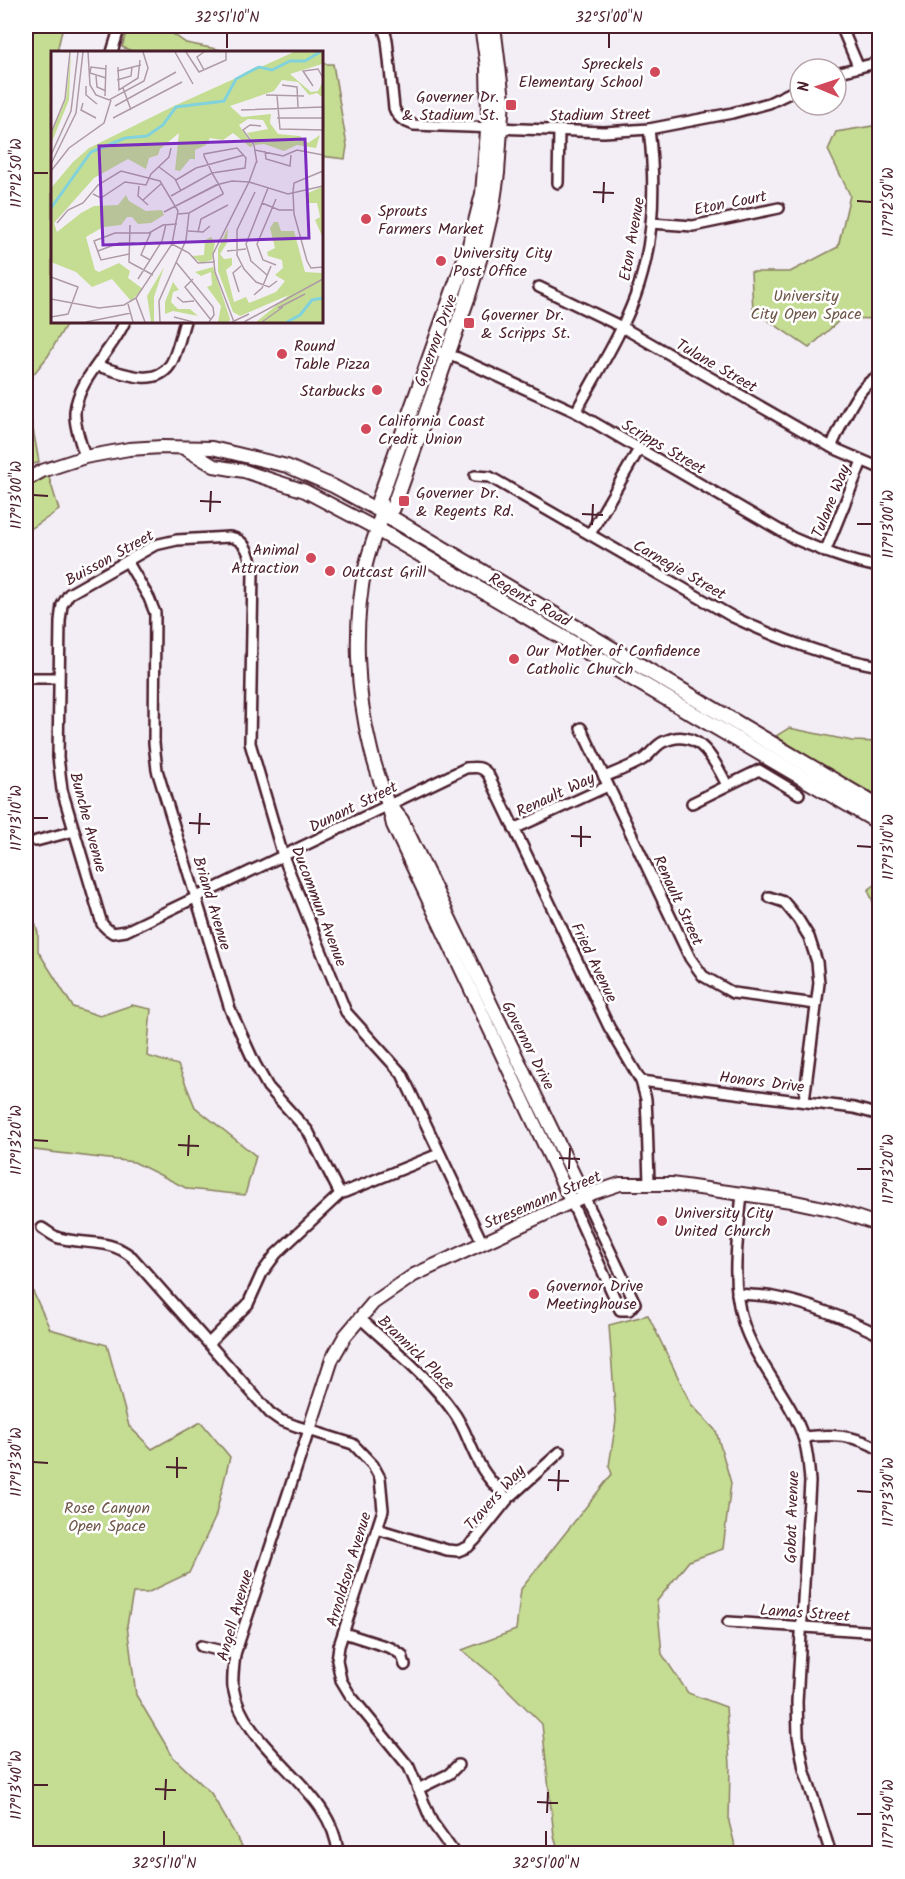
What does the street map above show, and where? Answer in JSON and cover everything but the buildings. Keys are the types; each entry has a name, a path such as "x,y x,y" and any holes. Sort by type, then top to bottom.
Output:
{"main road":[{"name":"Governor Drive","path":"383,513 393,508 482,250 495,185 495,128 482,26"},
{"name":"Governor Drive","path":"377,529 383,513 379,500 470,245 478,216 502,99 493,26"},
{"name":"Regents Road","path":"383,513 879,808"},
{"name":"Regents Road","path":"377,529 879,823"}],"street":[{"path":"112,51 120,26"},
{"name":"Stadium Street","path":"383,26 387,40 394,108 397,116 414,125 604,132 649,129 732,113 769,102 788,93"},
{"path":"841,26 858,66"},
{"path":"848,69 879,62"},
{"name":"Eton Avenue","path":"576,412 622,327 635,296 645,262 654,191 649,129"},
{"path":"558,183 559,130"},
{"name":"Eton Court","path":"651,223 693,226 779,208"},
{"name":"Tulane Street","path":"539,287 622,327 831,447 879,468"},
{"path":"85,457 78,435 75,412 79,396 124,322"},
{"path":"97,366 146,378 160,375 171,365 185,322"},
{"name":"Scripps Street","path":"433,350 458,358 576,412 793,538 825,552 879,567"},
{"path":"831,447 861,390 879,376"},
{"name":"Regents Road","path":"184,448 214,466 244,471 305,491 377,529"},
{"name":"Regents Road","path":"26,480 42,471 85,457 129,449 212,448 287,466 333,486 383,513"},
{"path":"590,534 639,449"},
{"name":"Tulane Way","path":"825,552 862,461"},
{"name":"Carnegie Street","path":"475,476 490,477 733,617 774,636 847,660 879,666"},
{"name":"Governor Drive","path":"377,529 366,564 359,618 359,676 366,727 393,825 571,1201 620,1310 629,1310 634,1303 584,1196 402,820 389,805"},
{"name":"Buisson Street","path":"62,605 69,594 155,545 177,540 229,537 237,538 244,544"},
{"name":"Ducommun Avenue","path":"244,544 250,555 253,572 250,743 283,856 346,1012 402,1074 482,1242"},
{"name":"Briand Avenue","path":"127,561 149,598 155,613 154,743 157,770 230,1009 267,1087 308,1131 340,1194"},
{"name":"Bunche Avenue","path":"62,605 58,678 58,756 62,790 102,924 113,933"},
{"path":"26,678 58,678"},
{"name":"Renault Street","path":"581,728 690,958 703,976 733,993 816,1004"},
{"name":"Renault Way","path":"514,829 606,781 642,759 664,742 676,738 692,740 702,745 712,756 727,785"},
{"name":"Dunant Street","path":"113,933 126,931 196,899 466,768 477,767"},
{"name":"Fried Avenue","path":"477,767 488,774 609,1027 641,1081 646,1099 649,1183"},
{"path":"692,803 759,770 799,794"},
{"path":"36,841 74,831"},
{"path":"769,897 784,902 798,919 809,937 818,972 819,983 804,1101"},
{"name":"Honors Drive","path":"641,1081 854,1108 879,1115"},
{"path":"209,1343 248,1304 262,1273 276,1254 340,1194 439,1154"},
{"name":"Stresemann Street","path":"309,1430 332,1359 345,1336 373,1303 414,1275 584,1196 620,1184 671,1184 791,1201 838,1211 879,1226"},
{"name":"Gobat Avenue","path":"742,1194 735,1262 737,1294 743,1322 754,1350 796,1420 803,1437 810,1482 797,1702 798,1736 804,1769 831,1854"},
{"name":"Arnoldson Avenue","path":"42,1228 58,1237 122,1249 132,1257 270,1413 280,1420 353,1444 373,1465 380,1478 383,1510 344,1633 338,1660 341,1680 350,1695 409,1767 432,1822 454,1854"},
{"path":"737,1294 777,1298 816,1308 850,1320 879,1335"},
{"name":"Brannick Place","path":"360,1318 433,1386 463,1425 486,1476 508,1499"},
{"name":"Angell Avenue","path":"309,1430 235,1654 233,1686 239,1707 249,1725 326,1815 337,1839 338,1854"},
{"path":"803,1437 825,1434 857,1438 879,1450"},
{"name":"Travers Way","path":"377,1529 447,1550 458,1551 468,1547 508,1499 560,1452"},
{"name":"Lamas Street","path":"728,1622 879,1632"},
{"path":"344,1633 391,1648 402,1655 405,1665"},
{"path":"201,1646 235,1654"},
{"path":"418,1789 449,1774 458,1765"}],"green space":[{"path":"26,26 63,26 57,51 51,51 51,322 67,322 48,356 32,376 27,396 39,462 26,467"},
{"path":"128,26 173,26 173,34 186,43 226,51 132,51 122,47"},
{"path":"322,64 333,64 347,146 345,159 322,156"},
{"name":"University City Open Space","path":"879,125 879,319 842,318 809,348 753,310 751,272 790,272 838,247 850,195 828,150 836,132"},
{"path":"48,474 59,510 26,532 26,483"},
{"path":"789,728 852,741 879,742 879,797 809,758 776,736"},
{"path":"879,882 879,916 868,890"},
{"path":"26,902 29,903 38,933 38,951 73,1007 100,1016 132,1005 151,1009 147,1056 178,1065 195,1107 256,1156 245,1195 188,1189 134,1162 26,1149"},
{"name":"Rose Canyon Open Space","path":"26,1276 50,1329 107,1345 129,1426 152,1449 201,1422 230,1457 215,1518 189,1573 147,1593 133,1593 127,1625 136,1695 173,1757 211,1793 246,1853 26,1853"},
{"path":"648,1315 691,1404 716,1431 731,1483 723,1549 689,1561 657,1601 662,1654 688,1693 726,1707 730,1765 729,1822 737,1853 559,1853 554,1836 542,1724 494,1676 462,1650 516,1630 521,1589 612,1474 609,1466 616,1421 609,1325"}],"place":[{"name":"Spreckels Elementary School","path":"655,72"},
{"name":"Governer Dr. & Stadium St.","path":"511,105"},
{"name":"Sprouts Farmers Market","path":"366,219"},
{"name":"University City Post Office","path":"441,261"},
{"name":"Governer Dr. & Scripps St.","path":"469,323"},
{"name":"Round Table Pizza","path":"282,354"},
{"name":"Starbucks","path":"377,390"},
{"name":"California Coast Credit Union","path":"366,429"},
{"name":"Governer Dr. & Regents Rd.","path":"404,501"},
{"name":"Animal Attraction","path":"311,558"},
{"name":"Outcast Grill","path":"330,571"},
{"name":"Our Mother of Confidence Catholic Church","path":"514,659"},
{"name":"University City United Church","path":"662,1221"},
{"name":"Governor Drive Meetinghouse","path":"534,1294"}]}
